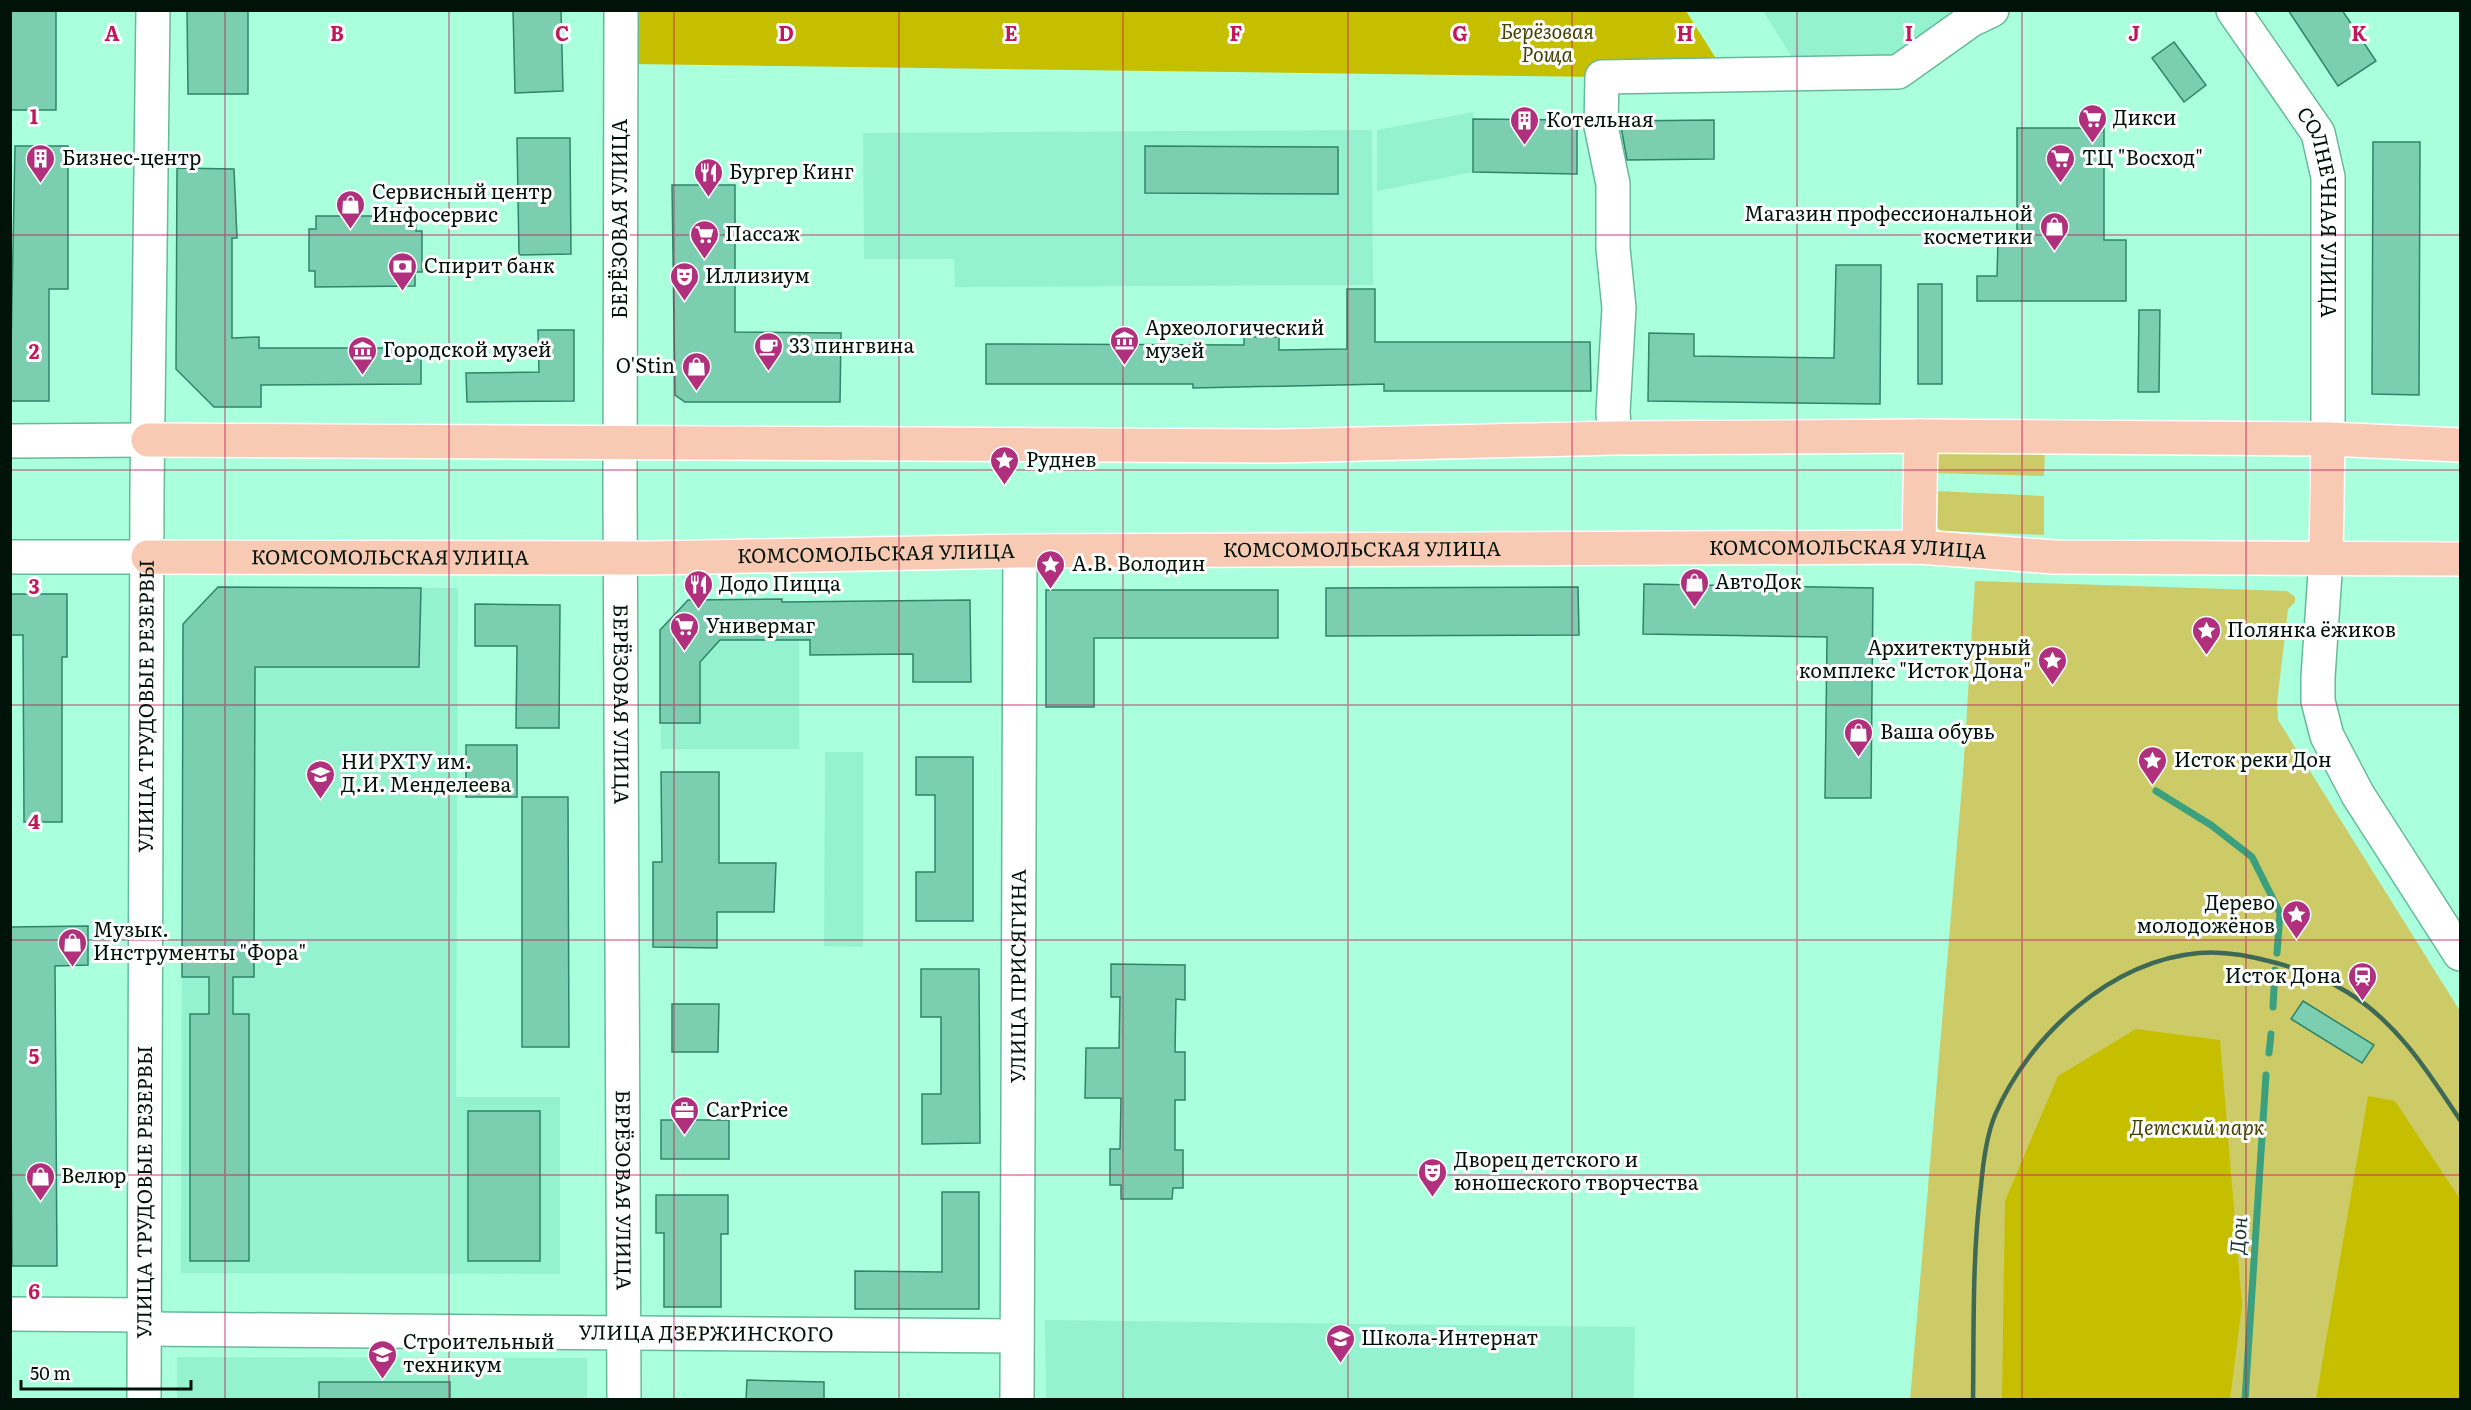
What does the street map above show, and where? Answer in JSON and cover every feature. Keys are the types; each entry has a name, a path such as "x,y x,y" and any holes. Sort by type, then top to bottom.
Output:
{"main road":[{"path":"148,440 1279,446 1615,438 1921,436 2328,439 2460,445"},
{"path":"1919,547 1921,436"},
{"path":"2326,558 2328,439"},
{"name":"КОМСОМОЛЬСКАЯ УЛИЦА","path":"148,557 621,558 1020,551 1919,547 2054,557 2460,558"}],"street":[{"name":"УЛИЦА ТРУДОВЫЕ РЕЗЕРВЫ","path":"144,1400 148,440 153,10"},
{"name":"БЕРЁЗОВАЯ УЛИЦА","path":"621,10 620,444 624,1400"},
{"path":"1615,438 1613,412 1619,308 1613,248 1613,184 1601,126 1602,78 1898,72 1971,20 1992,10"},
{"name":"СОЛНЕЧНАЯ УЛИЦА","path":"2233,10 2318,133 2325,155 2328,177 2328,439"},
{"path":"10,441 148,440"},
{"name":"УЛИЦА ПРИСЯГИНА","path":"1017,1400 1020,551"},
{"name":"КОМСОМОЛЬСКАЯ УЛИЦА","path":"10,557 148,557"},
{"path":"2326,558 2318,701 2327,736 2358,795 2460,954"},
{"name":"УЛИЦА ДЗЕРЖИНСКОГО","path":"10,1314 145,1322 625,1335 1017,1336"}],"shaded area":[{"path":"1763,11 1966,11 1888,60 1793,59"},
{"path":"1473,112 1473,172 1377,191 1377,130"},
{"path":"1372,130 1373,285 955,287 954,259 864,259 863,133"},
{"name":"НИ РХТУ им. Д.И. Менделеева","path":"218,587 458,588 456,1097 560,1097 560,1274 181,1273 183,624"},
{"path":"688,600 782,618 799,618 799,749 661,749 660,630"},
{"path":"825,752 863,752 863,947 824,946"},
{"name":"Школа-Интернат","path":"1045,1320 1635,1327 1634,1399 1046,1399"},
{"name":"Строительный техникум","path":"177,1357 587,1358 587,1399 177,1400"}],"green space":[{"name":"Берёзовая Роща","path":"632,11 1686,11 1722,68 1602,77 632,64"},
{"path":"1949,447 2045,450 2044,476 1934,473 1935,453"},
{"path":"1936,491 2044,496 2044,535 1942,531 1937,528"},
{"name":"Детский парк","path":"1975,581 2287,591 2295,597 2295,602 2288,609 2277,703 2278,720 2460,1011 2460,1399 1910,1400 1963,774"},
{"path":"2136,1029 2220,1040 2242,1305 2230,1399 2002,1399 2005,1201 2058,1076"},
{"path":"2368,1096 2395,1101 2460,1199 2460,1399 2316,1399"}],"building":[{"path":"10,10 56,10 56,110 10,110"},
{"path":"187,10 248,10 248,94 188,94"},
{"path":"513,10 561,10 563,91 515,93"},
{"path":"2288,10 2342,10 2376,61 2338,86"},
{"path":"2174,42 2206,85 2184,102 2152,58"},
{"name":"Котельная","path":"1473,119 1577,120 1577,174 1473,172"},
{"path":"1714,120 1714,159 1627,160 1620,121"},
{"name":"ТЦ \"Восход\"","path":"2017,128 2104,128 2104,240 2126,240 2126,301 1977,301 1977,276 1997,276 1998,238 2017,238"},
{"path":"517,138 570,138 571,254 519,255"},
{"path":"2373,142 2420,142 2419,395 2372,394"},
{"name":"Бизнес-центр","path":"15,146 68,146 68,289 49,289 49,401 10,401"},
{"path":"1145,146 1338,147 1338,194 1145,193"},
{"path":"177,168 234,169 237,238 232,238 232,338 259,337 259,348 421,348 421,384 261,385 261,407 214,407 176,369"},
{"name":"Пассаж","path":"672,185 735,185 735,332 841,333 840,402 685,402 675,395"},
{"path":"316,216 416,216 416,231 422,231 422,272 415,272 415,286 315,287 315,271 309,271 309,229 316,229"},
{"path":"1836,265 1881,265 1880,404 1648,401 1649,333 1694,334 1694,356 1834,358"},
{"path":"1918,284 1942,284 1942,384 1918,384"},
{"path":"1347,289 1375,289 1375,342 1590,342 1591,391 1384,391 1384,384 1193,388 1193,384 986,384 986,344 1244,345 1244,337 1279,337 1279,350 1347,349"},
{"path":"2139,310 2160,310 2159,392 2138,392"},
{"path":"538,330 574,330 574,401 467,402 466,373 539,372"},
{"path":"1644,584 1873,588 1871,798 1825,798 1827,637 1643,634"},
{"path":"218,587 421,588 419,667 255,667 254,977 233,977 233,1014 249,1014 249,1261 190,1261 190,1014 209,1014 209,977 182,977 183,624"},
{"path":"1578,587 1579,635 1326,636 1326,588"},
{"path":"1046,590 1278,590 1278,638 1094,638 1094,707 1046,707"},
{"path":"10,594 67,594 67,657 62,657 62,822 24,822 23,635 10,635"},
{"path":"782,599 782,602 970,600 971,682 913,682 913,654 810,655 810,640 720,640 700,662 700,723 660,723 660,630 688,600"},
{"path":"475,604 560,605 559,728 516,728 517,646 475,646"},
{"path":"466,745 517,745 517,797 466,797"},
{"path":"916,757 973,757 973,921 916,921 916,872 935,872 935,795 916,795"},
{"path":"661,772 719,772 719,863 776,863 774,912 717,912 717,948 653,947 653,862 662,862"},
{"path":"522,797 568,797 569,1047 522,1047"},
{"path":"88,926 88,965 55,966 57,1266 12,1266 10,927"},
{"path":"1111,964 1185,965 1185,1000 1176,999 1175,1052 1185,1052 1185,1100 1175,1100 1175,1150 1183,1150 1183,1188 1173,1188 1172,1199 1121,1199 1121,1185 1110,1185 1110,1149 1120,1149 1121,1098 1085,1098 1086,1048 1119,1048 1120,997 1111,997"},
{"path":"921,969 979,969 980,1143 922,1144 922,1094 941,1094 941,1017 921,1017"},
{"path":"2303,1001 2374,1045 2362,1063 2291,1019"},
{"path":"672,1004 719,1004 718,1052 672,1052"},
{"path":"468,1111 540,1111 540,1261 468,1261"},
{"path":"661,1120 729,1120 729,1159 661,1159"},
{"path":"942,1192 979,1192 979,1309 855,1309 855,1271 942,1272"},
{"path":"656,1195 728,1195 728,1234 721,1234 721,1307 664,1307 664,1233 656,1233"},
{"path":"747,1380 824,1382 824,1400 746,1400"},
{"path":"319,1382 450,1382 450,1400 319,1400"}],"waterway":[{"name":"Дон","path":"2156,791 2211,825 2252,857 2280,913 2277,953"},
{"name":"Дон","path":"2273,1007 2275,970"},
{"name":"Дон","path":"2269,1053 2271,1034"},
{"name":"Дон","path":"2245,1400 2266,1075"}],"railway":[{"path":"1973,1400 1976,1239 1984,1159 1992,1123 2010,1086 2029,1057 2076,1007 2104,987 2134,971 2166,959 2199,953 2235,954 2276,963 2315,976 2365,1004 2397,1033 2460,1120"}],"place":[{"name":"Дикси","path":"2092,144"},
{"name":"Котельная","path":"1525,146"},
{"name":"Бизнес-центр","path":"41,184"},
{"name":"ТЦ \"Восход\"","path":"2061,184"},
{"name":"Бургер Кинг","path":"708,198"},
{"name":"Сервисный центр Инфосервис","path":"351,230"},
{"name":"Магазин профессиональной косметики","path":"2054,252"},
{"name":"Пассаж","path":"704,260"},
{"name":"Спирит банк","path":"403,292"},
{"name":"Иллизиум","path":"684,302"},
{"name":"Археологический музей","path":"1124,366"},
{"name":"33 пингвина","path":"768,372"},
{"name":"Городской музей","path":"362,376"},
{"name":"O'Stin","path":"696,392"},
{"name":"Руднев","path":"1005,486"},
{"name":"А.В. Володин","path":"1051,590"},
{"name":"АвтоДок","path":"1694,608"},
{"name":"Додо Пицца","path":"698,610"},
{"name":"Универмаг","path":"685,652"},
{"name":"Полянка ёжиков","path":"2206,656"},
{"name":"Архитектурный комплекс \"Исток Дона\"","path":"2052,686"},
{"name":"Ваша обувь","path":"1859,758"},
{"name":"Исток реки Дон","path":"2153,786"},
{"name":"НИ РХТУ им. Д.И. Менделеева","path":"320,800"},
{"name":"Дерево молодожёнов","path":"2296,940"},
{"name":"Музык. Инструменты \"Фора\"","path":"72,968"},
{"name":"Исток Дона","path":"2362,1002"},
{"name":"CarPrice","path":"685,1136"},
{"name":"Дворец детского и юношеского творчества","path":"1433,1198"},
{"name":"Велюр","path":"40,1202"},
{"name":"Школа-Интернат","path":"1340,1364"},
{"name":"Строительный техникум","path":"382,1380"}]}
